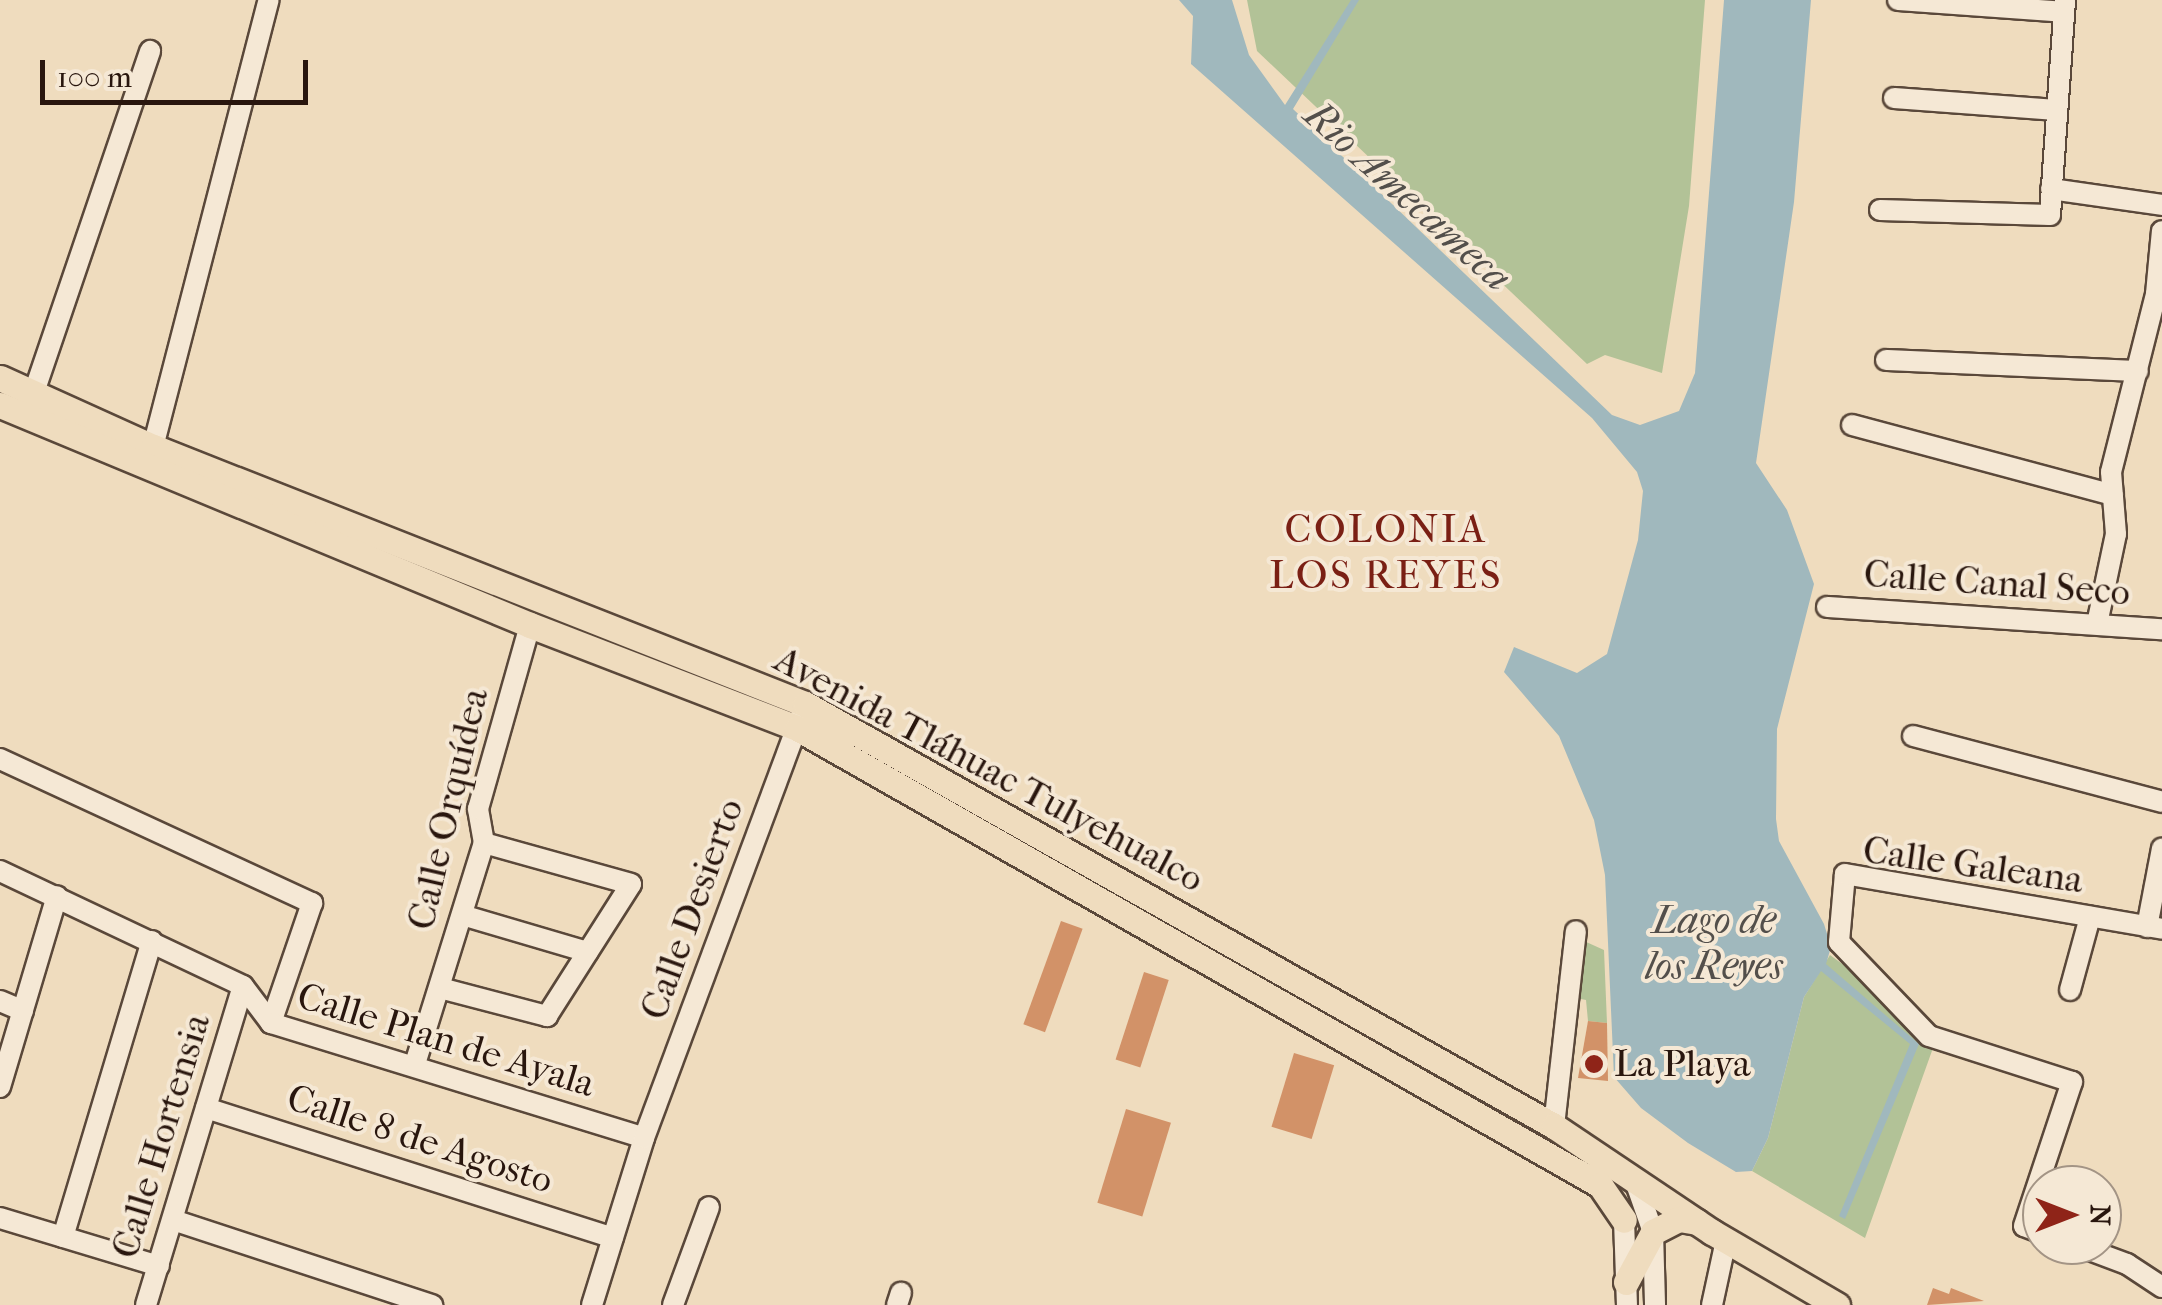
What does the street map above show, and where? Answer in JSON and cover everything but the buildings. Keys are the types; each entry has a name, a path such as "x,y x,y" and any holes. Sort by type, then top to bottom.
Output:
{"main road":[{"name":"Avenida Tláhuac Tulyehualco","path":"0,378 30,404 356,541 627,633 726,685 928,770 1554,1126 1697,1222 1838,1305"},
{"name":"Avenida Tláhuac Tulyehualco","path":"0,405 30,404 153,447 530,625 618,658 726,685"},
{"path":"618,658 627,633"},
{"name":"Avenida Tláhuac Tulyehualco","path":"801,716 914,794 1600,1184 1624,1220"},
{"path":"914,794 928,770"},
{"path":"1038,864 1048,839"},
{"path":"1626,1294 1653,1232 1679,1219 1697,1222"}],"street":[{"path":"153,447 269,0"},
{"path":"1880,210 2050,214 2065,6 1898,0"},
{"path":"30,404 150,51"},
{"path":"1894,98 2057,110"},
{"path":"2051,190 2162,205"},
{"path":"2097,624 2116,534 2111,472 2138,371 2162,230"},
{"path":"1886,360 2138,371"},
{"path":"1852,425 2113,494"},
{"name":"Calle Canal Seco","path":"1826,606 2162,629"},
{"name":"Calle Orquídea","path":"415,1064 484,844 478,809 530,625"},
{"name":"Calle Desierto","path":"592,1305 644,1138 801,716"},
{"path":"1913,736 2162,802"},
{"path":"0,760 312,903 271,1023"},
{"path":"440,988 547,1016 631,884 484,844"},
{"path":"2155,928 2162,848"},
{"path":"0,871 243,986"},
{"name":"Calle Galeana","path":"2044,1165 2072,1082 1929,1036 1839,942 1845,874 2155,928"},
{"path":"0,1087 57,896"},
{"path":"462,914 588,952"},
{"path":"2070,990 2090,917"},
{"path":"1554,1126 1576,931"},
{"path":"63,1237 152,941"},
{"name":"Calle Plan de Ayala","path":"243,986 271,1023 415,1064 644,1138"},
{"name":"Calle Hortensia","path":"146,1305 243,986"},
{"path":"0,1001 23,1011"},
{"name":"Calle 8 de Agosto","path":"206,1108 613,1238"},
{"path":"1634,1180 1653,1232 1655,1305"},
{"path":"673,1305 709,1207"},
{"path":"0,1218 159,1266"},
{"path":"173,1220 432,1305"},
{"path":"1624,1220 1626,1294"},
{"path":"1712,1305 1726,1240"},
{"path":"2122,1262 2162,1287"}],"green space":[{"path":"1247,0 1705,0 1689,206 1662,373 1605,355 1587,364 1257,51"},
{"path":"1584,941 1604,950 1607,1023 1588,1021 1586,1000 1576,998"},
{"path":"1830,955 1938,1034 1865,1238 1752,1171 1768,1138 1804,997"}],"water":[{"name":"Lago de los Reyes","path":"1179,0 1232,0 1249,55 1285,105 1351,0 1359,0 1293,109 1612,415 1640,425 1679,411 1695,373 1724,0 1811,0 1794,202 1756,463 1787,510 1814,584 1777,729 1776,819 1779,841 1824,924 1831,947 1826,964 1919,1044 1845,1219 1839,1216 1910,1044 1821,971 1804,997 1768,1138 1752,1171 1736,1172 1688,1143 1641,1108 1614,1077 1605,875 1594,820 1559,736 1504,672 1514,647 1577,673 1607,654 1638,540 1643,491 1637,472 1592,418 1191,64 1193,16"}],"place":[{"name":"La Playa","path":"1594,1064"}],"district":[{"name":"COLONIA LOS REYES","path":"1386,552"}],"water label":[{"name":"Rio Amecameca","path":"1408,196"}]}
